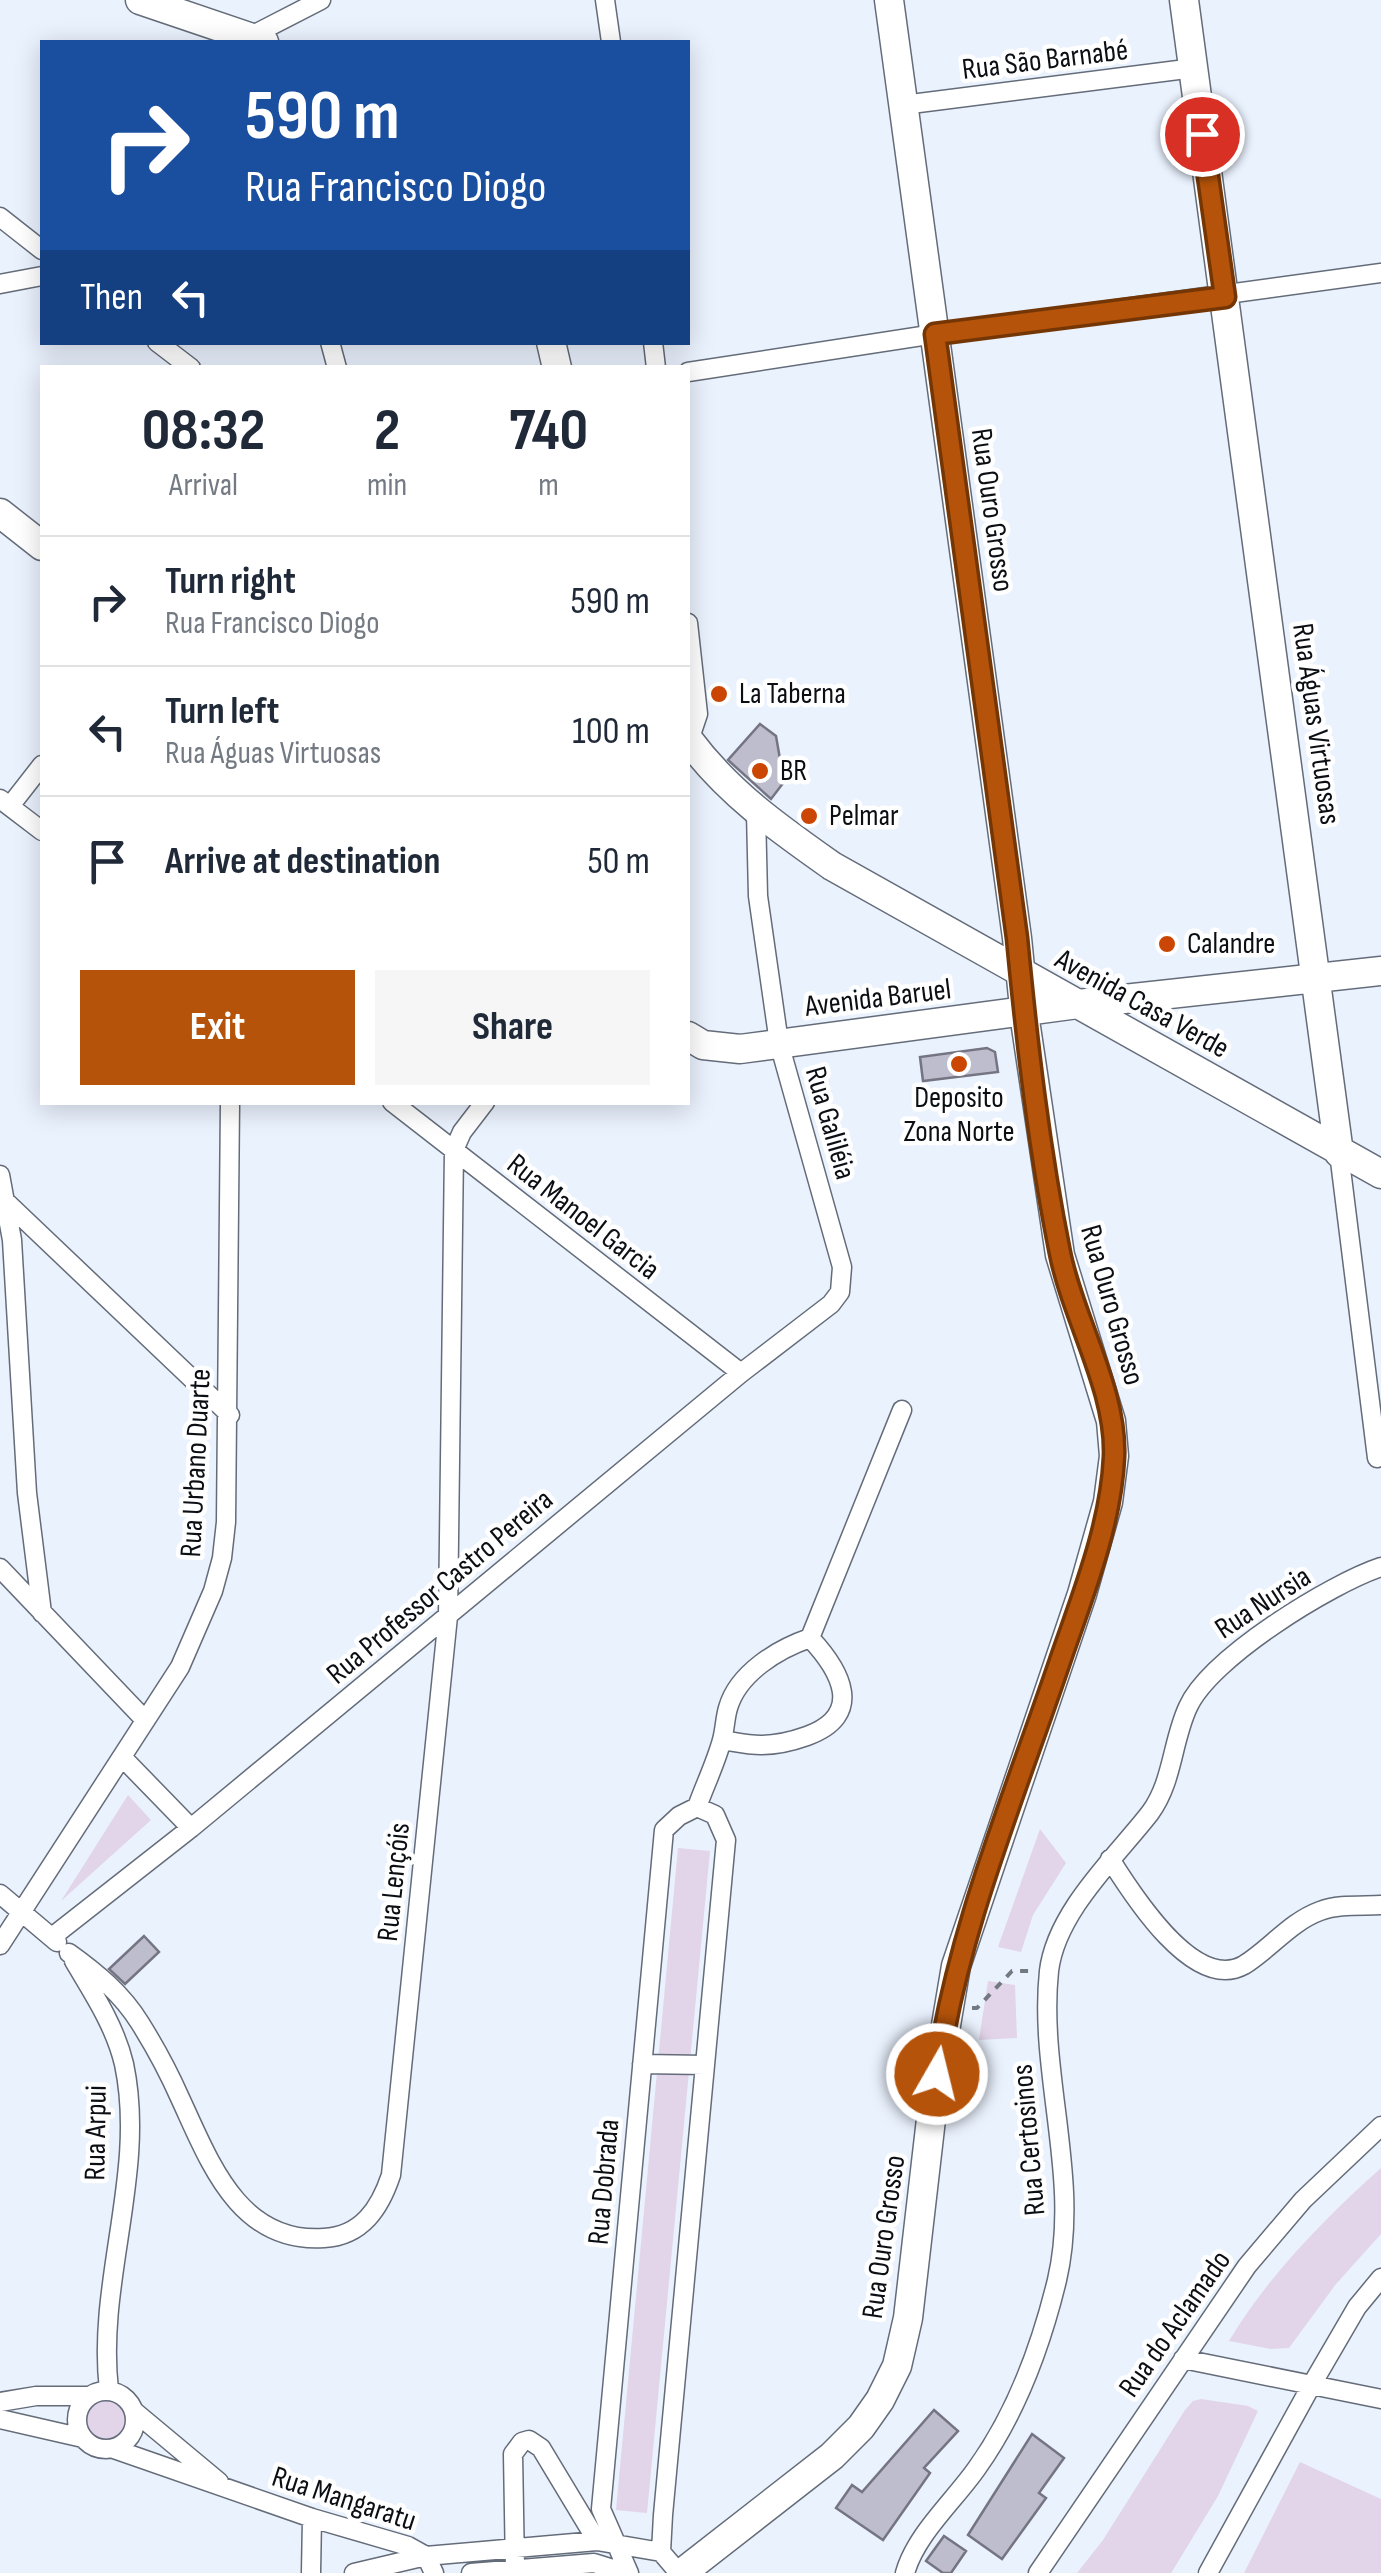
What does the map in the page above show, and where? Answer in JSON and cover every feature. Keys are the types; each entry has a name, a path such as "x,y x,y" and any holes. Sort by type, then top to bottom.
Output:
{"street":[{"path":"151,2 256,40 321,0"},
{"path":"605,0 611,40"},
{"name":"Rua Ouro Grosso","path":"681,2573 832,2456 862,2428 896,2366 911,2300 933,2102 956,1966 1082,1594 1108,1502 1114,1456 1106,1402 1060,1254 888,0"},
{"name":"Rua Águas Virtuosas","path":"1184,0 1318,979 1377,1458"},
{"name":"Rua São Barnabé","path":"902,106 1194,68"},
{"path":"0,217 40,248"},
{"path":"690,372 935,334 1381,274"},
{"path":"0,284 40,276"},
{"path":"161,345 187,365"},
{"path":"0,513 40,544"},
{"path":"690,641 698,714 690,735"},
{"name":"Avenida Casa Verde","path":"690,742 756,813 832,866 1381,1174"},
{"path":"40,768 5,803 40,829"},
{"name":"Rua Galiléia","path":"756,813 758,896 779,1043 842,1266"},
{"name":"Avenida Baruel","path":"690,1037 702,1045 740,1049 1078,1004 1381,971"},
{"name":"Rua Urbano Duarte","path":"0,1945 192,1642 218,1574 226,1522 230,1415 230,1105"},
{"name":"Rua Manoel Garcia","path":"396,1105 741,1373"},
{"path":"454,1150 483,1105"},
{"name":"Rua Lençóis","path":"69,1954 110,1984 140,2023 178,2092 212,2167 237,2203 272,2228 310,2238 342,2235 368,2220 385,2193 391,2174 448,1616 454,1150"},
{"path":"0,1175 12,1240 28,1493 42,1613"},
{"path":"2,1198 230,1415"},
{"name":"Rua Professor Castro Pereira","path":"52,1936 191,1828 741,1373 831,1304 840,1292 842,1266"},
{"path":"722,1740 764,1745 782,1742 821,1730 831,1723 842,1705 840,1679 810,1638 902,1410"},
{"name":"Rua Nursia","path":"1110,1859 1161,1796 1188,1705 1209,1674 1236,1651 1336,1588 1381,1567"},
{"path":"0,1568 145,1720"},
{"name":"Rua Dobrada","path":"627,2573 601,2509 664,1830 697,1807 722,1740 728,1704 743,1682 785,1646 810,1638"},
{"path":"122,1757 191,1828"},
{"path":"661,2552 726,1840 715,1815 697,1807"},
{"path":"1110,1859 1132,1894 1166,1934 1187,1954 1217,1970 1241,1966 1320,1911 1381,1905"},
{"name":"Rua Certosinos","path":"905,2573 915,2550 1001,2431 1039,2343 1058,2277 1064,2194 1046,2018 1049,1971 1063,1930 1110,1859"},
{"name":"Rua Arpui","path":"0,1894 69,1954 100,2004 124,2064 129,2130 107,2334 110,2390"},
{"path":"642,2064 705,2065"},
{"name":"Rua do Aclamado","path":"1038,2573 1258,2252 1302,2200 1381,2126"},
{"path":"1208,2573 1357,2307 1381,2278"},
{"path":"1183,2358 1381,2398"},
{"path":"0,2402 36,2396 88,2396 110,2390 121,2394 135,2412 132,2435 114,2449 0,2419"},
{"path":"83,2438 77,2416 88,2396"},
{"name":"Rua Mangaratu","path":"135,2412 228,2488"},
{"path":"514,2569 513,2454 522,2442 529,2440 541,2448 598,2541"},
{"name":"Rua Mangaratu","path":"114,2449 312,2518 384,2536 430,2564"},
{"path":"311,2573 312,2518"},
{"path":"354,2573 598,2541 661,2552 681,2573"},
{"path":"471,2573 594,2563 627,2573"}],"path":[{"path":"948,2006 977,2008 1012,1970 1049,1971"}],"shaded area":[{"path":"128,1795 151,1820 61,1901"},
{"path":"1040,1829 1066,1863 1033,1915 1021,1952 998,1947"},
{"path":"678,1848 710,1851 647,2513 616,2510"},
{"path":"988,1981 1015,1985 1017,2038 979,2040"},
{"path":"1381,2168 1381,2234 1336,2284 1289,2348 1271,2349 1229,2341 1298,2249"},
{"path":"1201,2399 1258,2411 1218,2496 1171,2573 1077,2573 1103,2540 1185,2410"},
{"path":"107,2401 121,2407 127,2421 121,2435 107,2441 93,2435 87,2421 93,2407"},
{"path":"1300,2462 1381,2499 1381,2573 1244,2573"}],"building":[{"name":"BR","path":"760,724 776,736 784,782 771,799 728,760"},
{"name":"Deposito Zona Norte","path":"987,1048 995,1052 998,1072 923,1081 920,1057"},
{"path":"144,1936 159,1952 125,1984 109,1969"},
{"path":"934,2410 958,2431 924,2468 930,2473 883,2540 836,2508 852,2485 862,2492"},
{"path":"1032,2434 1064,2458 1039,2493 1046,2498 1002,2559 968,2535"},
{"path":"944,2536 966,2551 951,2573 943,2573 926,2561"}],"place":[{"name":"La Taberna","path":"719,694"},
{"name":"BR","path":"760,771"},
{"name":"Pelmar","path":"809,816"},
{"name":"Calandre","path":"1167,944"},
{"name":"Deposito Zona Norte","path":"959,1064"}],"route":[{"path":"937,2074 956,1966 1082,1594 1108,1502 1114,1456 1102,1384 1060,1254 1026,1027 935,334 1225,297 1202,134"}]}
